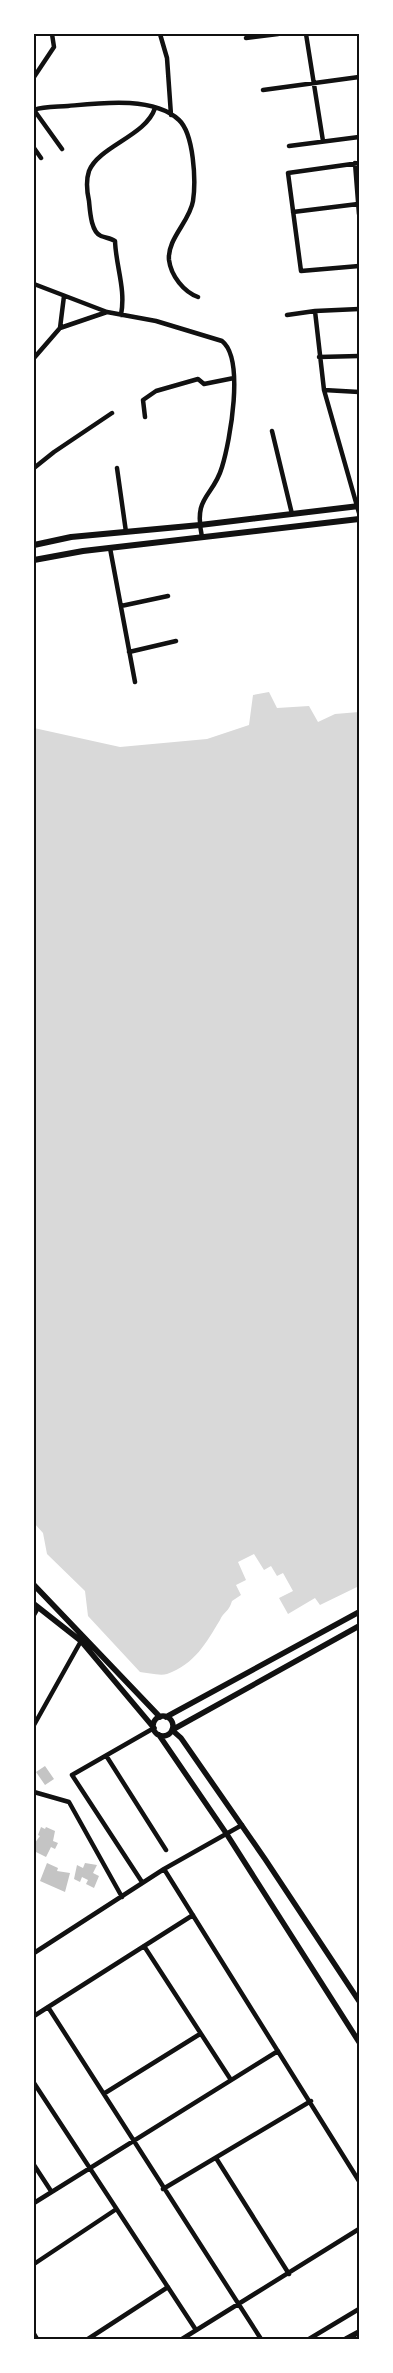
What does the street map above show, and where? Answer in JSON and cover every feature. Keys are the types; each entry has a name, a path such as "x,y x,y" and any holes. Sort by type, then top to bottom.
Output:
{"main road":[{"path":"34,545 71,537 359,508"},
{"path":"34,560 110,548 359,519"}],"street":[{"path":"34,76 54,46 52,34"},
{"path":"160,34 167,58 171,114"},
{"path":"246,38 278,34"},
{"path":"306,34 323,141"},
{"path":"264,90 359,77"},
{"path":"34,110 106,103 132,103 155,108 171,114 180,120 185,129 192,154 195,183 190,215 173,244 169,258 172,270 181,284 189,294 198,297"},
{"path":"121,315 124,293 116,258 116,242 99,235 94,228 88,194 88,177 90,169 98,160 146,123 155,108"},
{"path":"34,110 62,149"},
{"path":"289,146 359,137"},
{"path":"34,148 41,158"},
{"path":"359,214 357,163 288,172 301,271 359,266"},
{"path":"293,212 358,204"},
{"path":"34,284 107,312 156,321 222,341 230,350 235,388 224,459 218,477 202,501 200,525 202,537"},
{"path":"60,328 64,296"},
{"path":"287,315 315,311 359,309"},
{"path":"315,311 324,390 359,508"},
{"path":"34,358 45,342 60,328 107,312"},
{"path":"319,357 359,356"},
{"path":"145,416 143,400 150,393 198,379 204,384 234,378"},
{"path":"324,390 359,392"},
{"path":"34,468 54,452 112,413"},
{"path":"272,431 292,514"},
{"path":"117,468 126,532"},
{"path":"110,548 135,682"},
{"path":"121,606 168,596"},
{"path":"130,652 176,641"},
{"path":"34,1585 163,1717 173,1723 172,1730"},
{"path":"34,1615 36,1606 81,1641 160,1735 226,1833 359,2042"},
{"path":"142,1882 72,1775 107,1757 154,1728 155,1722 163,1717 359,1612"},
{"path":"160,1735 169,1734 172,1730 359,1626"},
{"path":"34,1725 81,1641"},
{"path":"172,1730 181,1738 242,1825 359,2001"},
{"path":"107,1757 166,1850"},
{"path":"34,1792 69,1802 122,1897"},
{"path":"34,1953 164,1868 242,1825"},
{"path":"164,1868 311,2101 359,2181"},
{"path":"34,2016 193,1915"},
{"path":"144,1946 231,2080"},
{"path":"48,2007 105,2093 163,2189 261,2339"},
{"path":"105,2093 200,2034"},
{"path":"34,2203 278,2050"},
{"path":"34,2083 115,2210 196,2330"},
{"path":"163,2189 311,2101"},
{"path":"216,2158 289,2274"},
{"path":"34,2165 51,2191"},
{"path":"34,2264 115,2210"},
{"path":"182,2339 359,2230"},
{"path":"88,2339 168,2287"},
{"path":"309,2339 359,2309"},
{"path":"346,2339 359,2332"},
{"path":"34,2334 37,2339"}],"shaded area":[{"path":"269,692 277,708 309,706 318,722 335,714 359,712 359,1590 357,1587 320,1605 315,1598 288,1614 279,1598 293,1591 283,1573 277,1576 271,1566 264,1570 254,1554 238,1562 246,1580 236,1585 241,1595 232,1601 199,1652 177,1670 161,1675 140,1672 88,1616 85,1591 47,1554 43,1533 34,1523 34,728 120,747 207,739 249,725 253,695"}],"building":[{"path":"45,1766 54,1779 45,1785 36,1772"},
{"path":"41,1827 55,1831 53,1841 58,1843 55,1849 51,1847 46,1857 34,1851 34,1844 40,1836 38,1835"},
{"path":"47,1863 58,1868 57,1871 70,1873 65,1892 40,1881"},
{"path":"85,1863 97,1865 93,1873 99,1876 94,1888 86,1884 88,1880 82,1877 80,1882 74,1879 77,1865 83,1868"}]}
